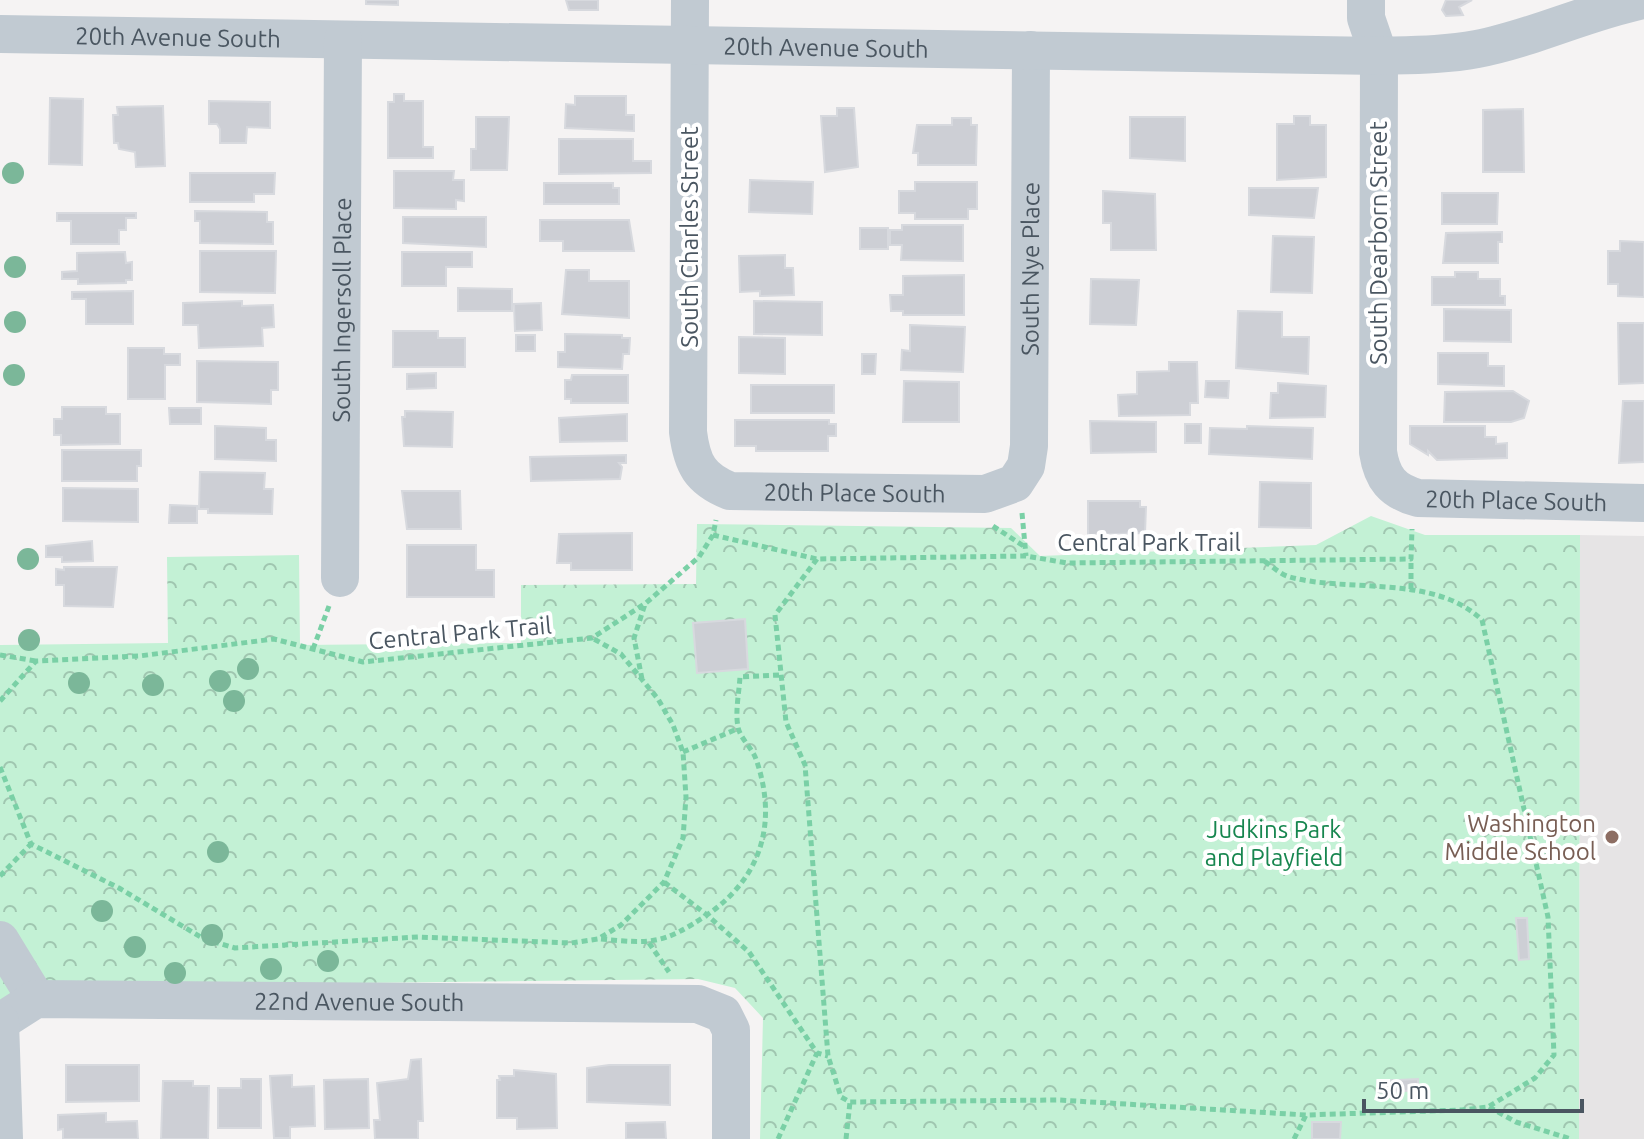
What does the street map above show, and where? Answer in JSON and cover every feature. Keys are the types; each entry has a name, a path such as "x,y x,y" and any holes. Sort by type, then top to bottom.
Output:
{"street":[{"name":"South Charles Street","path":"690,0 688,432 691,453 699,472"},
{"name":"South Dearborn Street","path":"1366,0 1366,18 1379,56 1378,452 1381,470 1391,485"},
{"name":"20th Avenue South","path":"0,34 1379,56 1443,54 1478,49 1523,37 1601,9 1643,0"},
{"name":"South Ingersoll Place","path":"337,586 343,40"},
{"name":"South Nye Place","path":"1017,491 1029,446 1031,50"},
{"name":"20th Place South","path":"699,472 711,483 730,491 985,494 1017,491"},
{"name":"20th Place South","path":"1391,485 1418,498 1644,503"},
{"path":"0,940 36,999 0,1022 4,1139"},
{"name":"22nd Avenue South","path":"36,999 698,1004 723,1014 731,1030 731,1139"}],"path":[{"path":"1017,491 1026,556"},
{"name":"Central Park Trail","path":"0,655 36,661 139,656 274,639 363,662 592,638 646,603 699,557 713,535 717,515"},
{"path":"989,523 1026,547"},
{"path":"1411,589 1412,526"},
{"name":"Central Park Trail","path":"713,535 817,559 1026,556 1067,563 1411,559"},
{"path":"817,559 775,615 786,722 805,765 828,1056 841,1097 850,1102 1059,1100 1306,1115 1488,1107 1535,1078 1554,1055 1548,917 1482,620 1473,612 1411,589 1288,577 1264,561"},
{"path":"313,649 337,586"},
{"path":"642,681 634,638 646,603"},
{"path":"592,638 621,654 673,725 683,752 686,797 683,838 664,882 621,925 598,939"},
{"path":"0,701 36,661"},
{"path":"0,767 31,844 119,888 204,939 235,948 418,937 571,943 598,939 649,943 675,936 732,898 754,865 765,828 765,789 754,755 738,728 740,677 780,675"},
{"path":"683,752 738,728"},
{"path":"0,876 31,844"},
{"path":"664,882 749,952 817,1053 828,1056"},
{"path":"649,943 662,962"},
{"path":"778,1139 817,1053"},
{"path":"846,1139 850,1102"},
{"path":"1488,1107 1516,1122 1571,1139"},
{"path":"1294,1139 1306,1115"}],"shaded area":[{"name":"Washington Middle School","path":"1580,535 1644,536 1644,1139 1579,1139"}],"green space":[{"name":"Judkins Park and Playfield","path":"1371,516 1425,535 1580,535 1579,1139 760,1139 763,1018 735,988 698,979 31,987 0,1002 0,645 168,643 167,557 299,555 300,645 521,643 521,585 696,584 697,524 1011,528 1040,556 1316,545"}],"building":[{"path":"366,0 398,0 398,5 366,4"},
{"path":"566,0 598,0 598,10 569,10"},
{"path":"1446,0 1472,0 1459,7 1463,15 1446,16 1442,10"},
{"path":"394,94 404,94 404,101 423,101 423,147 433,147 433,158 388,158 388,102 394,102"},
{"path":"575,96 626,96 626,115 634,115 634,131 565,128 566,104 575,105"},
{"path":"50,98 83,99 82,165 49,164"},
{"path":"209,101 270,102 270,128 247,127 246,143 220,143 220,129 217,124 209,124"},
{"path":"163,106 165,166 136,167 135,152 119,149 118,143 114,143 113,115 118,115 117,107"},
{"path":"837,108 854,108 858,167 825,172 821,116 837,116"},
{"path":"1523,109 1524,172 1483,172 1483,110"},
{"path":"1294,116 1310,116 1310,125 1326,125 1326,177 1277,180 1277,124 1294,124"},
{"path":"476,117 509,117 507,170 471,170 471,149 476,149"},
{"path":"1130,117 1185,117 1185,161 1130,158"},
{"path":"952,118 971,118 971,125 977,125 976,165 918,165 918,153 913,153 917,125 952,125"},
{"path":"559,139 633,139 633,161 651,161 651,173 559,174"},
{"path":"394,171 454,171 453,180 464,180 464,201 456,200 456,209 394,208"},
{"path":"190,173 275,173 274,194 254,194 254,202 190,202"},
{"path":"750,180 813,182 812,214 749,212"},
{"path":"915,182 977,182 977,209 968,209 968,219 915,219 915,213 899,213 899,191 915,191"},
{"path":"544,183 613,183 613,188 619,188 619,204 544,204"},
{"path":"1249,188 1318,188 1314,218 1249,215"},
{"path":"1103,191 1155,194 1156,250 1111,250 1111,223 1103,223"},
{"path":"1442,193 1498,193 1497,224 1442,224"},
{"path":"195,211 267,212 267,222 273,222 273,244 200,243 200,221 195,221"},
{"path":"57,213 136,213 136,218 126,218 126,230 119,230 119,244 71,244 71,221 57,221"},
{"path":"403,217 486,217 486,247 403,243"},
{"path":"540,220 629,220 634,251 563,251 563,241 540,241"},
{"path":"902,225 963,225 963,261 901,260 902,245 890,245 890,230 902,230"},
{"path":"860,228 888,228 888,249 860,249"},
{"path":"1502,232 1502,242 1498,242 1498,263 1443,263 1446,233"},
{"path":"1273,236 1314,237 1312,293 1271,292"},
{"path":"1620,241 1644,242 1644,297 1618,296 1618,284 1608,284 1608,251 1620,251"},
{"path":"200,251 276,251 275,293 200,292"},
{"path":"125,252 126,263 132,262 132,280 126,280 126,283 78,284 78,279 62,279 62,272 77,271 77,253"},
{"path":"402,252 472,252 472,267 446,267 446,286 402,286"},
{"path":"785,255 785,268 793,268 794,295 760,296 760,291 740,292 739,256"},
{"path":"566,270 589,270 589,281 629,281 629,318 562,314"},
{"path":"1455,272 1478,272 1478,279 1500,279 1500,296 1505,296 1505,305 1432,305 1432,277 1455,277"},
{"path":"964,275 964,315 903,315 903,311 891,311 890,295 903,295 903,276"},
{"path":"1091,279 1139,280 1136,325 1090,324"},
{"path":"458,288 512,289 512,311 458,311"},
{"path":"133,291 133,324 86,324 86,299 72,299 72,292"},
{"path":"242,301 242,306 273,305 274,327 262,328 263,346 199,348 198,325 183,325 183,303"},
{"path":"754,301 822,302 822,335 754,334"},
{"path":"541,303 542,330 515,331 514,304"},
{"path":"1444,309 1511,310 1511,342 1444,341"},
{"path":"1238,311 1282,312 1282,337 1309,337 1308,374 1236,368"},
{"path":"1618,323 1644,323 1644,383 1619,384"},
{"path":"910,325 965,327 963,372 901,370 902,350 910,351"},
{"path":"393,331 438,331 438,338 465,338 465,367 393,367"},
{"path":"565,334 622,335 622,338 630,338 629,354 623,354 622,369 558,367 558,352 565,352"},
{"path":"516,335 535,335 535,351 516,351"},
{"path":"739,337 785,338 785,374 739,373"},
{"path":"128,348 164,348 164,354 180,354 180,365 165,365 165,399 128,399"},
{"path":"1438,353 1488,353 1488,366 1504,366 1504,386 1438,384"},
{"path":"862,354 876,354 875,374 862,374"},
{"path":"197,361 278,362 278,390 271,390 271,404 197,402"},
{"path":"1169,362 1197,362 1198,403 1190,403 1190,415 1119,416 1118,395 1137,394 1137,372 1169,371"},
{"path":"436,373 436,388 407,389 407,374"},
{"path":"572,375 628,375 628,403 571,403 571,399 565,399 565,380 571,380"},
{"path":"904,381 959,382 959,422 903,422"},
{"path":"1206,381 1229,381 1228,398 1205,397"},
{"path":"1278,383 1326,386 1325,417 1270,418 1271,393 1278,393"},
{"path":"751,385 834,385 834,413 751,413"},
{"path":"1513,391 1529,401 1524,418 1511,422 1444,422 1445,392"},
{"path":"1623,401 1644,401 1644,462 1619,463"},
{"path":"62,407 106,407 106,414 120,414 120,444 61,445 61,435 54,435 54,419 62,419"},
{"path":"169,408 201,408 201,424 170,424"},
{"path":"405,411 453,412 452,447 404,446 402,417 405,417"},
{"path":"627,414 627,441 560,442 559,418"},
{"path":"735,420 829,420 829,424 836,424 836,436 828,436 828,451 756,451 756,446 735,446"},
{"path":"1090,421 1156,422 1156,452 1091,453"},
{"path":"1185,424 1201,424 1201,443 1185,443"},
{"path":"215,426 266,428 266,440 276,440 276,461 215,459"},
{"path":"1247,426 1313,428 1312,459 1209,454 1210,428 1247,429"},
{"path":"1410,426 1485,426 1485,437 1496,437 1496,444 1507,443 1507,458 1437,460 1428,451 1428,455 1410,444"},
{"path":"62,450 141,450 137,481 62,481"},
{"path":"626,455 626,463 619,463 622,467 620,479 531,481 530,457"},
{"path":"200,472 265,473 264,489 273,489 272,514 208,513 208,509 199,509"},
{"path":"1260,482 1311,483 1311,528 1259,527"},
{"path":"63,488 138,489 138,522 63,521"},
{"path":"402,491 460,491 461,529 407,529"},
{"path":"1088,501 1140,501 1140,507 1146,507 1145,533 1088,535"},
{"path":"170,505 197,506 197,523 169,523"},
{"path":"632,533 632,570 571,570 571,563 557,563 559,534"},
{"path":"92,541 93,561 62,562 62,557 46,557 46,546"},
{"path":"407,545 476,545 476,570 494,570 494,597 407,597"},
{"path":"64,567 117,567 113,607 64,606 64,585 56,585 56,569 64,570"},
{"path":"745,619 748,669 697,673 693,623"},
{"path":"1516,918 1527,918 1529,959 1519,960"},
{"path":"421,1059 423,1121 418,1121 418,1139 375,1139 374,1120 380,1120 377,1083 408,1079 411,1060"},
{"path":"66,1065 139,1065 139,1101 66,1102"},
{"path":"670,1065 670,1105 587,1102 587,1068"},
{"path":"514,1070 556,1074 557,1128 517,1129 517,1118 497,1118 497,1080 500,1080 499,1076 514,1076"},
{"path":"292,1075 292,1087 314,1086 315,1126 290,1127 290,1138 274,1138 270,1076"},
{"path":"241,1079 261,1079 261,1128 218,1128 218,1088 241,1088"},
{"path":"368,1079 369,1128 325,1129 324,1080"},
{"path":"1418,1079 1418,1090 1378,1093 1377,1081"},
{"path":"163,1081 193,1081 193,1086 209,1086 208,1139 161,1139"},
{"path":"106,1113 106,1122 137,1121 138,1139 63,1139 63,1129 58,1130 58,1115"},
{"path":"665,1122 666,1139 626,1139 626,1123"},
{"path":"1312,1122 1341,1122 1340,1139 1312,1139"}],"place":[{"name":"Washington Middle School","path":"1612,837"}]}
